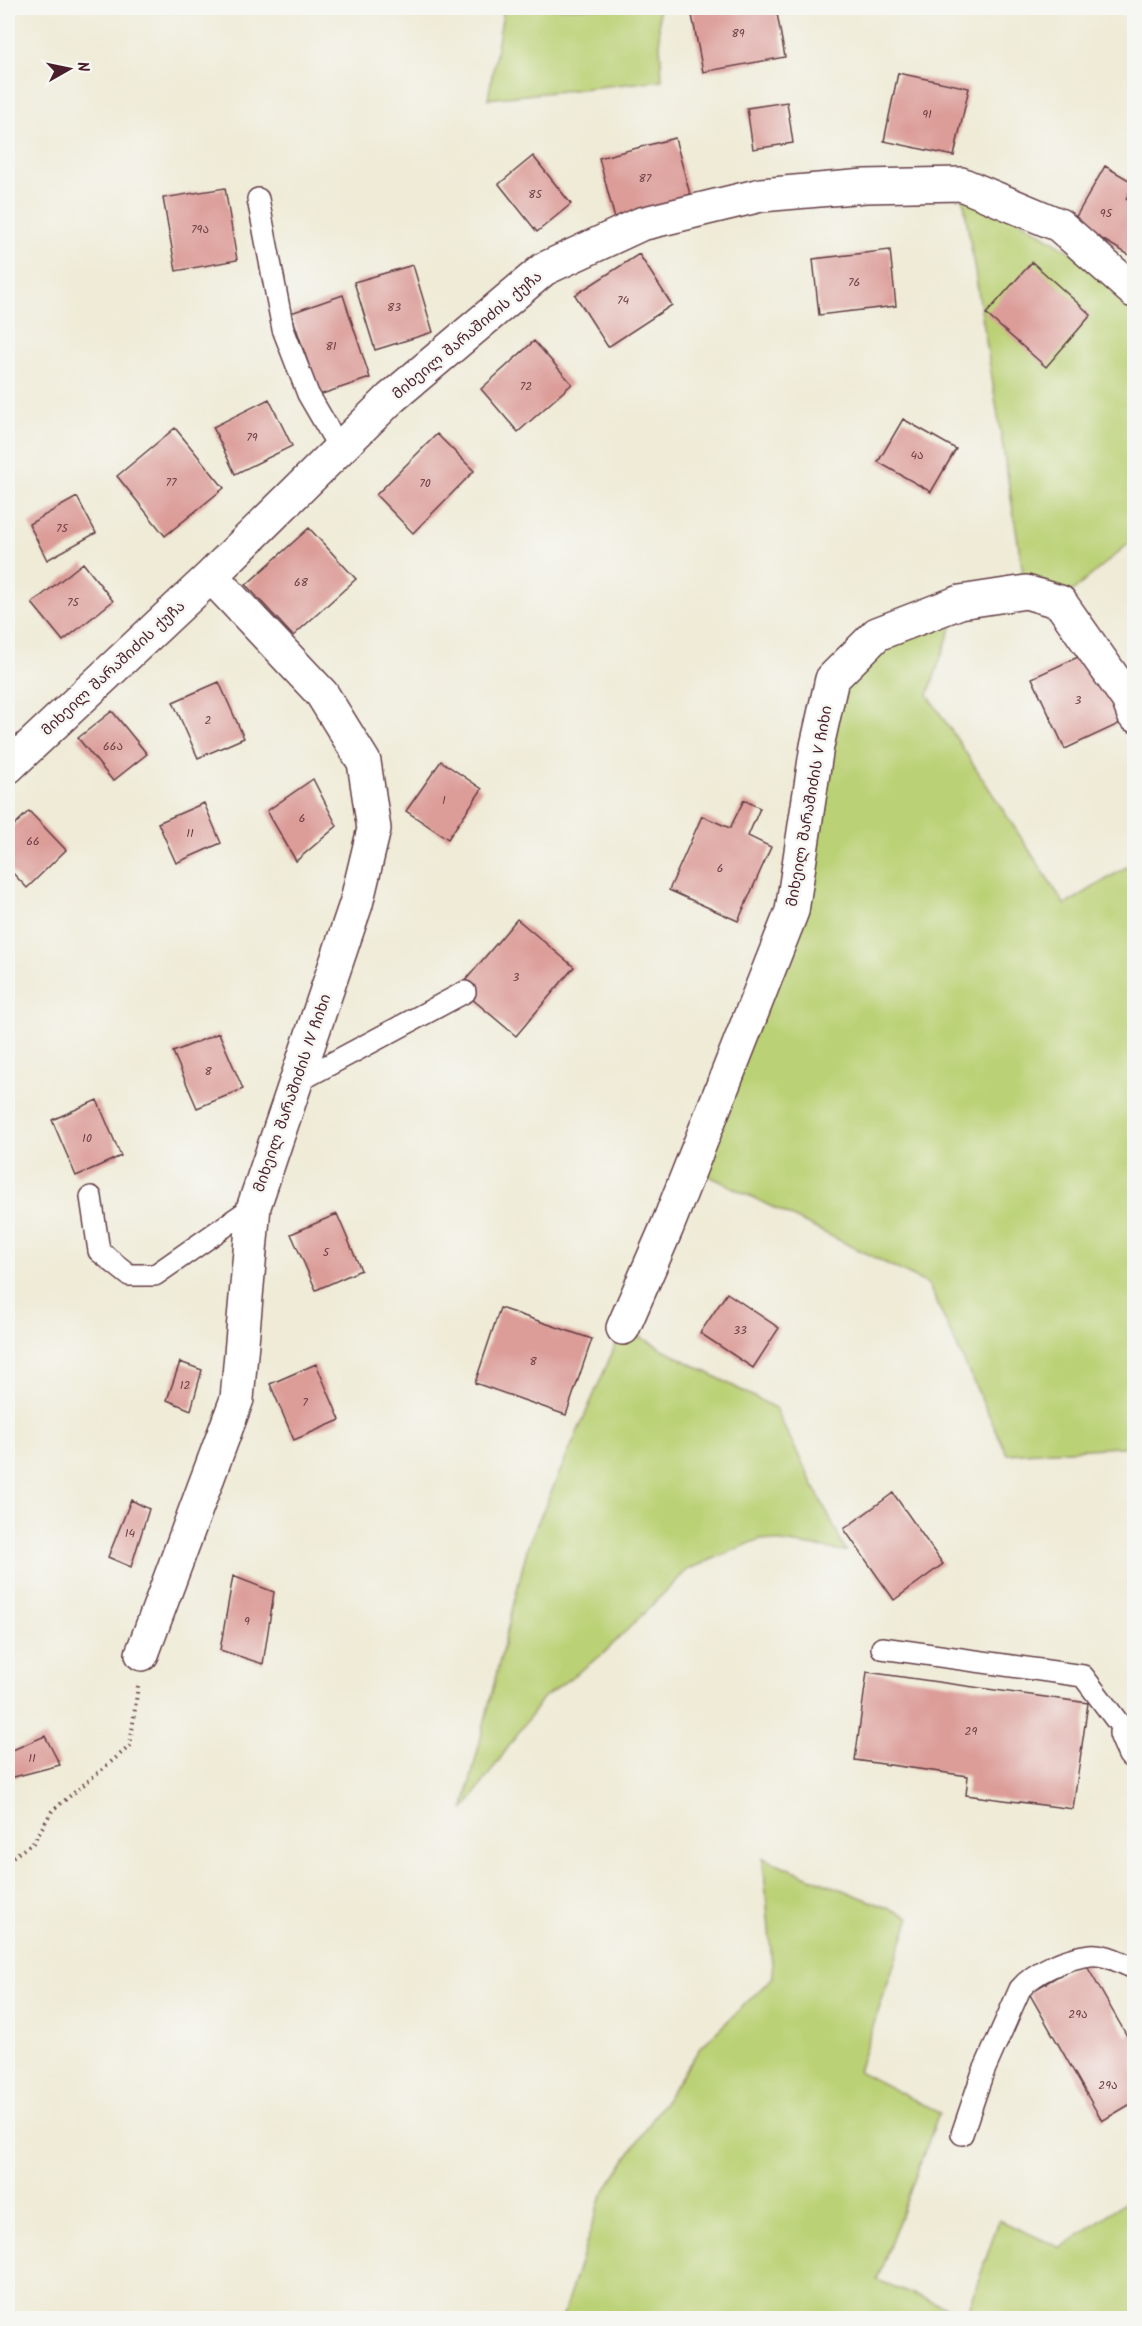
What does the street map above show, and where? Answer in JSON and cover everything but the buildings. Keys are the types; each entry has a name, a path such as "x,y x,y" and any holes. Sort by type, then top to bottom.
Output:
{"street":[{"name":"მიხეილ შარაშიძის ქუჩა","path":"8,767 211,576 391,398 544,269 641,224 761,195 865,186 961,184 1059,225 1134,291"},
{"name":"მიხეილ შარაშიძის IV ჩიხი","path":"142,1654 237,1399 254,1206 356,904 374,829 364,762 322,694 211,576"},
{"name":"მიხეილ შარაშიძის V ჩიხი","path":"623,1328 667,1227 792,911 817,746 832,679 877,634 960,602 1026,592 1060,602 1128,699 1134,715"}],"lane":[{"path":"258,199 283,329 308,394 340,449"},
{"path":"295,1083 465,992"},
{"path":"91,1197 99,1251 129,1275 155,1275 254,1206"},
{"path":"882,1648 1083,1676 1130,1743"},
{"path":"962,2134 982,2075 1020,1989 1028,1978 1049,1968 1091,1955 1107,1957 1134,1968"}],"path":[{"path":"8,1860 33,1843 52,1812 130,1746 142,1654"}],"green space":[{"path":"504,8 658,8 662,80 488,99"},
{"path":"961,184 1134,291 1134,539 1060,602 1026,592"},
{"path":"960,602 928,695 1065,905 1134,862 1134,1446 1007,1454 928,1284 691,1167 792,911 832,679"},
{"path":"623,1328 775,1408 846,1551 760,1539 687,1570 603,1654 543,1698 463,1811 528,1545"},
{"path":"763,1858 910,1917 858,2071 939,2113 877,2280 967,2315 999,2220 1061,2248 1134,2196 1134,2318 562,2318 602,2195 700,2048 773,1977"}]}
